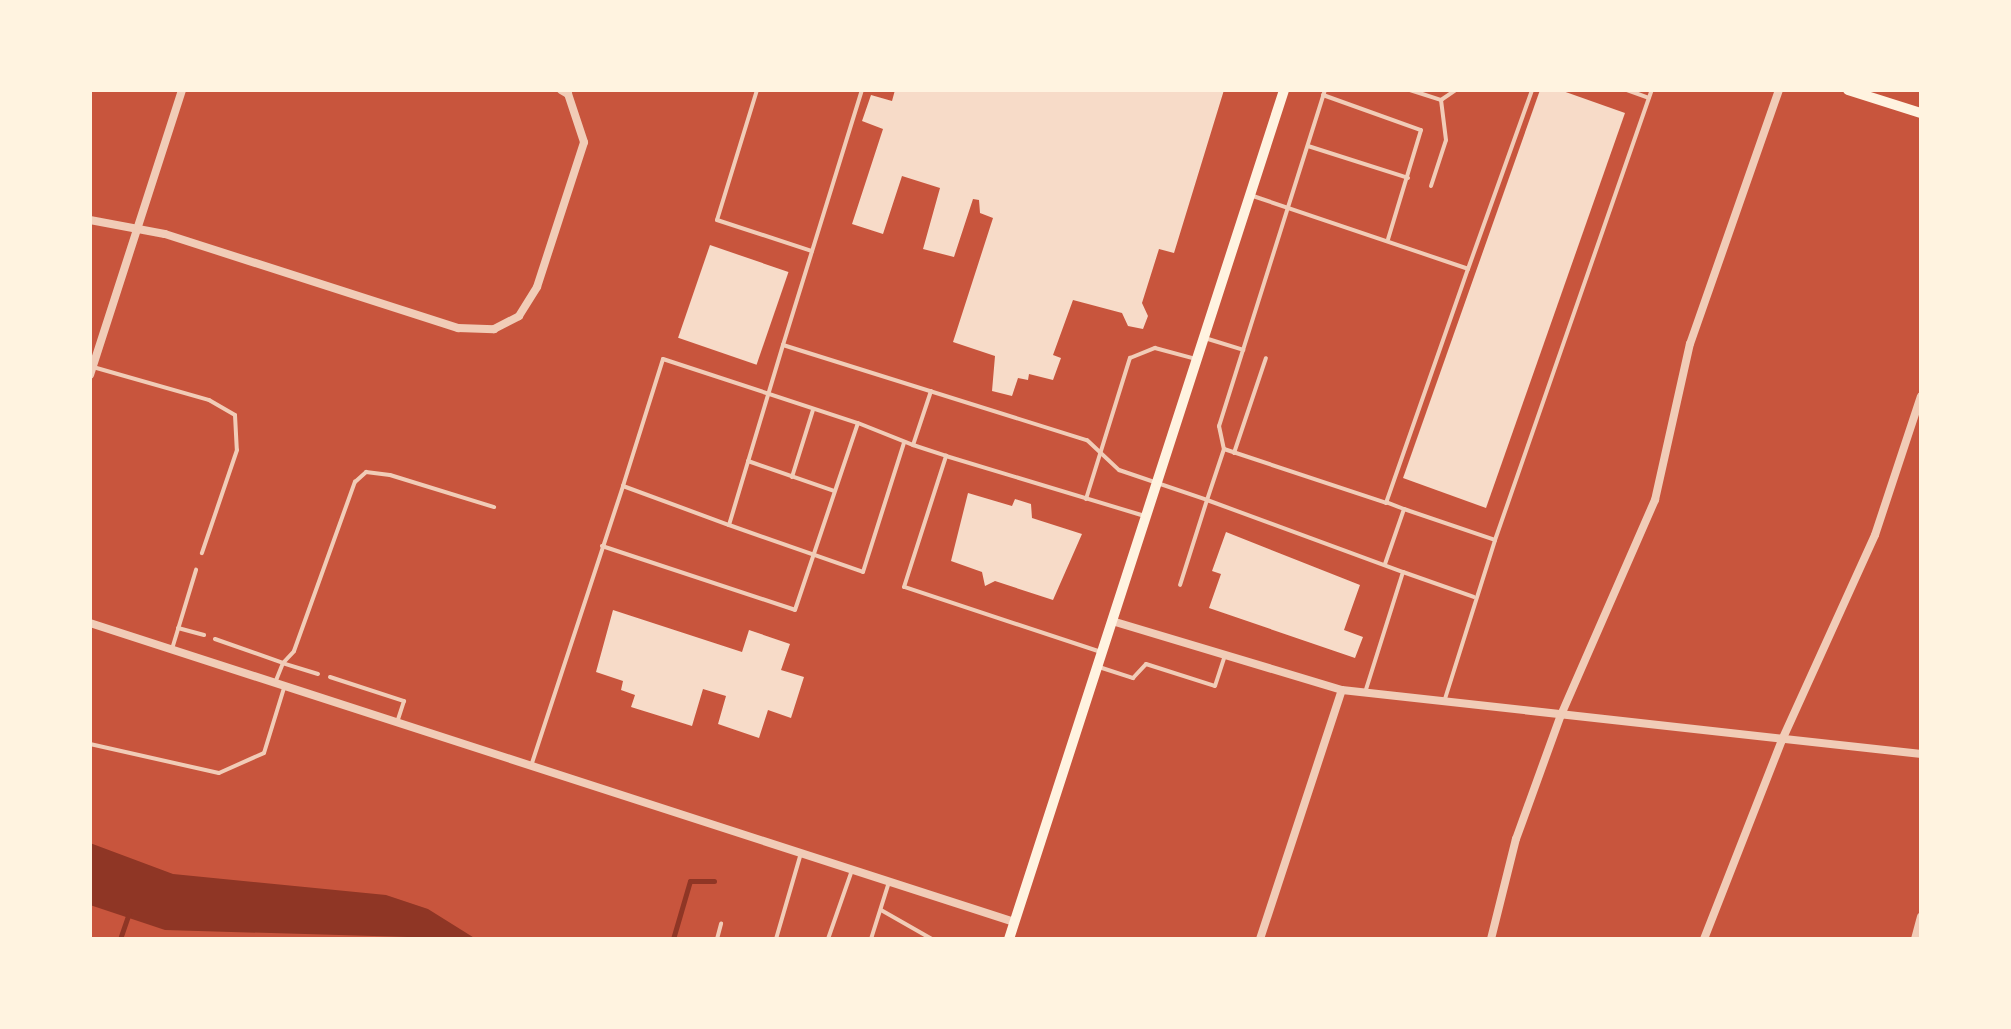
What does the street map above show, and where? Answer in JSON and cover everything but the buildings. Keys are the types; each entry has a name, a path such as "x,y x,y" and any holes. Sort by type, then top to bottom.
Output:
{"main road":[{"path":"1009,939 1284,90"},
{"path":"1848,90 1921,113"}],"street":[{"path":"91,371 182,90"},
{"path":"1491,939 1516,839 1562,715 1655,500 1690,344 1779,90"},
{"path":"90,220 137,230 458,328 494,328 520,316 546,267 584,142 565,92"},
{"path":"1704,939 1782,740 1875,535 1921,396"},
{"path":"1112,621 1364,694 1921,754"},
{"path":"90,623 1014,922"},
{"path":"1260,939 1342,690"},
{"path":"1915,939 1921,918"}],"lane":[{"path":"757,90 717,220 812,250"},
{"path":"729,525 862,90"},
{"path":"1376,90 1398,90"},
{"path":"1410,90 1440,100"},
{"path":"1440,100 1456,90"},
{"path":"1386,503 1532,90"},
{"path":"1627,90 1649,98"},
{"path":"1444,704 1495,540 1652,90"},
{"path":"1180,585 1224,449 1219,426 1324,93 1419,126 1422,136 1387,242"},
{"path":"1431,186 1446,140 1440,100"},
{"path":"1307,146 1408,178"},
{"path":"1250,195 1468,269"},
{"path":"1204,338 1243,350"},
{"path":"783,345 1087,440 1099,456 1157,483 1476,598"},
{"path":"1086,499 1137,350 1155,348 1197,359"},
{"path":"1234,453 1266,358"},
{"path":"531,766 662,359 858,423 904,443 1146,517"},
{"path":"91,371 209,400 235,415 237,450 202,553"},
{"path":"913,445 931,391"},
{"path":"792,477 814,408"},
{"path":"602,546 795,610 858,423"},
{"path":"623,486 863,572 904,443"},
{"path":"1224,449 1495,540"},
{"path":"946,456 904,587 1102,652"},
{"path":"748,462 834,491"},
{"path":"90,744 219,773 264,753 282,662 294,651 348,493 366,472 494,507"},
{"path":"1385,564 1404,508"},
{"path":"172,649 196,570"},
{"path":"1364,694 1403,572"},
{"path":"178,628 204,635"},
{"path":"215,638 318,674"},
{"path":"1097,666 1132,678 1146,664 1215,686 1225,655"},
{"path":"330,677 404,700 396,722"},
{"path":"776,939 801,853"},
{"path":"828,939 852,870"},
{"path":"871,939 889,882"},
{"path":"880,910 932,939"},
{"path":"717,939 721,924"}],"shaded area":[{"path":"90,843 173,874 386,895 428,909 476,939 165,930 90,905"}],"waterway":[{"path":"673,939 690,881 714,881"},
{"path":"120,939 129,913"}]}
